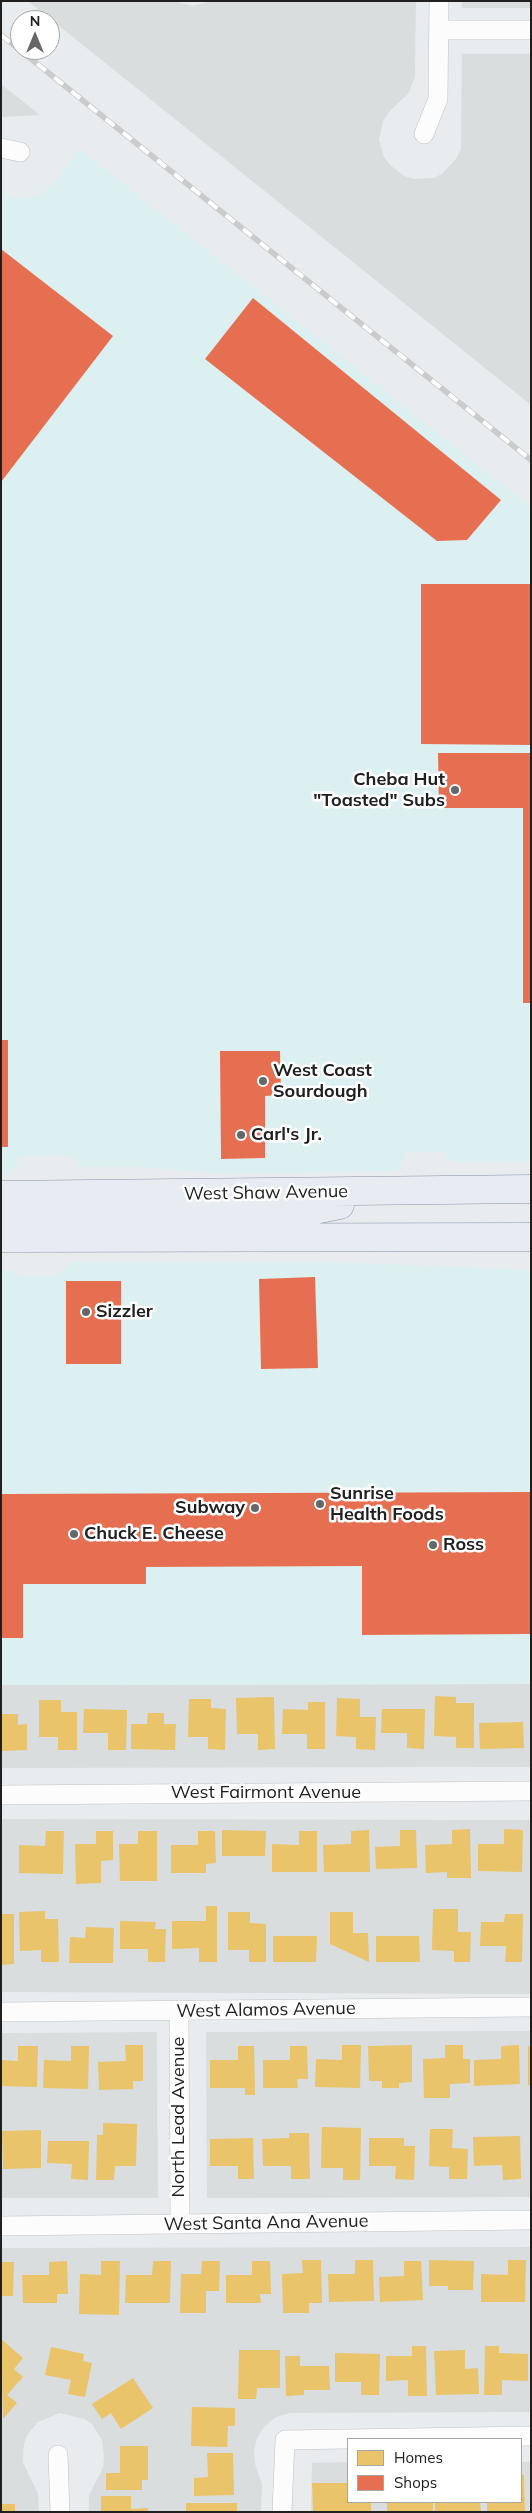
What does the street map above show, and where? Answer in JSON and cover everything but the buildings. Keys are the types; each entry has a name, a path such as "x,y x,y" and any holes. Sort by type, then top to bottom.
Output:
{"main road":[{"name":"West Shaw Avenue","path":"1,1195 236,1194 531,1189"},
{"path":"34,1238 42,1223 58,1217 294,1214 420,1190"},
{"path":"1,1217 29,1214 37,1209 47,1195"},
{"path":"1,1238 531,1237"}],"street":[{"path":"424,134 438,99 439,1"},
{"path":"440,30 531,30"},
{"path":"1,148 20,152"},
{"name":"West Fairmont Avenue","path":"1,1794 531,1791"},
{"name":"West Alamos Avenue","path":"1,2012 531,2007"},
{"name":"North Lead Avenue","path":"179,2010 180,2224"},
{"name":"West Santa Ana Avenue","path":"1,2226 531,2220"},
{"path":"408,2438 531,2436"},
{"path":"282,2512 285,2440 347,2439"},
{"path":"58,2455 60,2512"}],"shaded area":[{"path":"28,1 174,1 193,6 211,1 416,1 415,77 408,94 391,110 383,121 379,139 384,157 390,165 404,176 414,179 433,178 442,174 456,159 461,149 462,54 531,54 531,405 60,27 60,10 39,10"},
{"path":"462,1 531,1 531,8 462,8"},
{"path":"1,84 40,115 1,117"},
{"path":"80,149 531,507 531,1162 453,1162 442,1152 405,1152 404,1162 396,1171 222,1174 139,1167 80,1167 69,1156 24,1156 17,1157 17,1166 8,1175 1,1175 1,193 20,199 37,195 52,184"},
{"path":"68,1262 335,1262 531,1270 531,1684 1,1685 1,1271 13,1271 18,1276 55,1276 68,1267"},
{"path":"531,1684 531,1767 1,1768 1,1685"},
{"path":"1,1819 531,1820 531,1994 1,1992"},
{"path":"531,2031 531,2197 207,2198 206,2032"},
{"path":"157,2032 158,2198 1,2198 1,2033"},
{"path":"531,2247 531,2412 290,2413 276,2417 265,2426 257,2438 254,2452 255,2464 262,2484 261,2512 89,2512 89,2495 103,2468 102,2440 92,2424 84,2419 60,2413 38,2422 28,2434 24,2443 23,2462 38,2494 39,2512 1,2512 1,2248"},
{"path":"347,2462 347,2503 522,2503 522,2462 531,2462 531,2512 311,2512 312,2463"}],"railway":[{"path":"1,35 10,42"},
{"path":"32,60 531,460"}],"place":[{"name":"Cheba Hut \"Toasted\" Subs","path":"455,790"},
{"name":"West Coast Sourdough","path":"263,1081"},
{"name":"Carl's Jr.","path":"241,1135"},
{"name":"Sizzler","path":"86,1312"},
{"name":"Sunrise Health Foods","path":"320,1504"},
{"name":"Subway","path":"255,1508"},
{"name":"Chuck E. Cheese","path":"74,1534"},
{"name":"Ross","path":"433,1545"}]}
